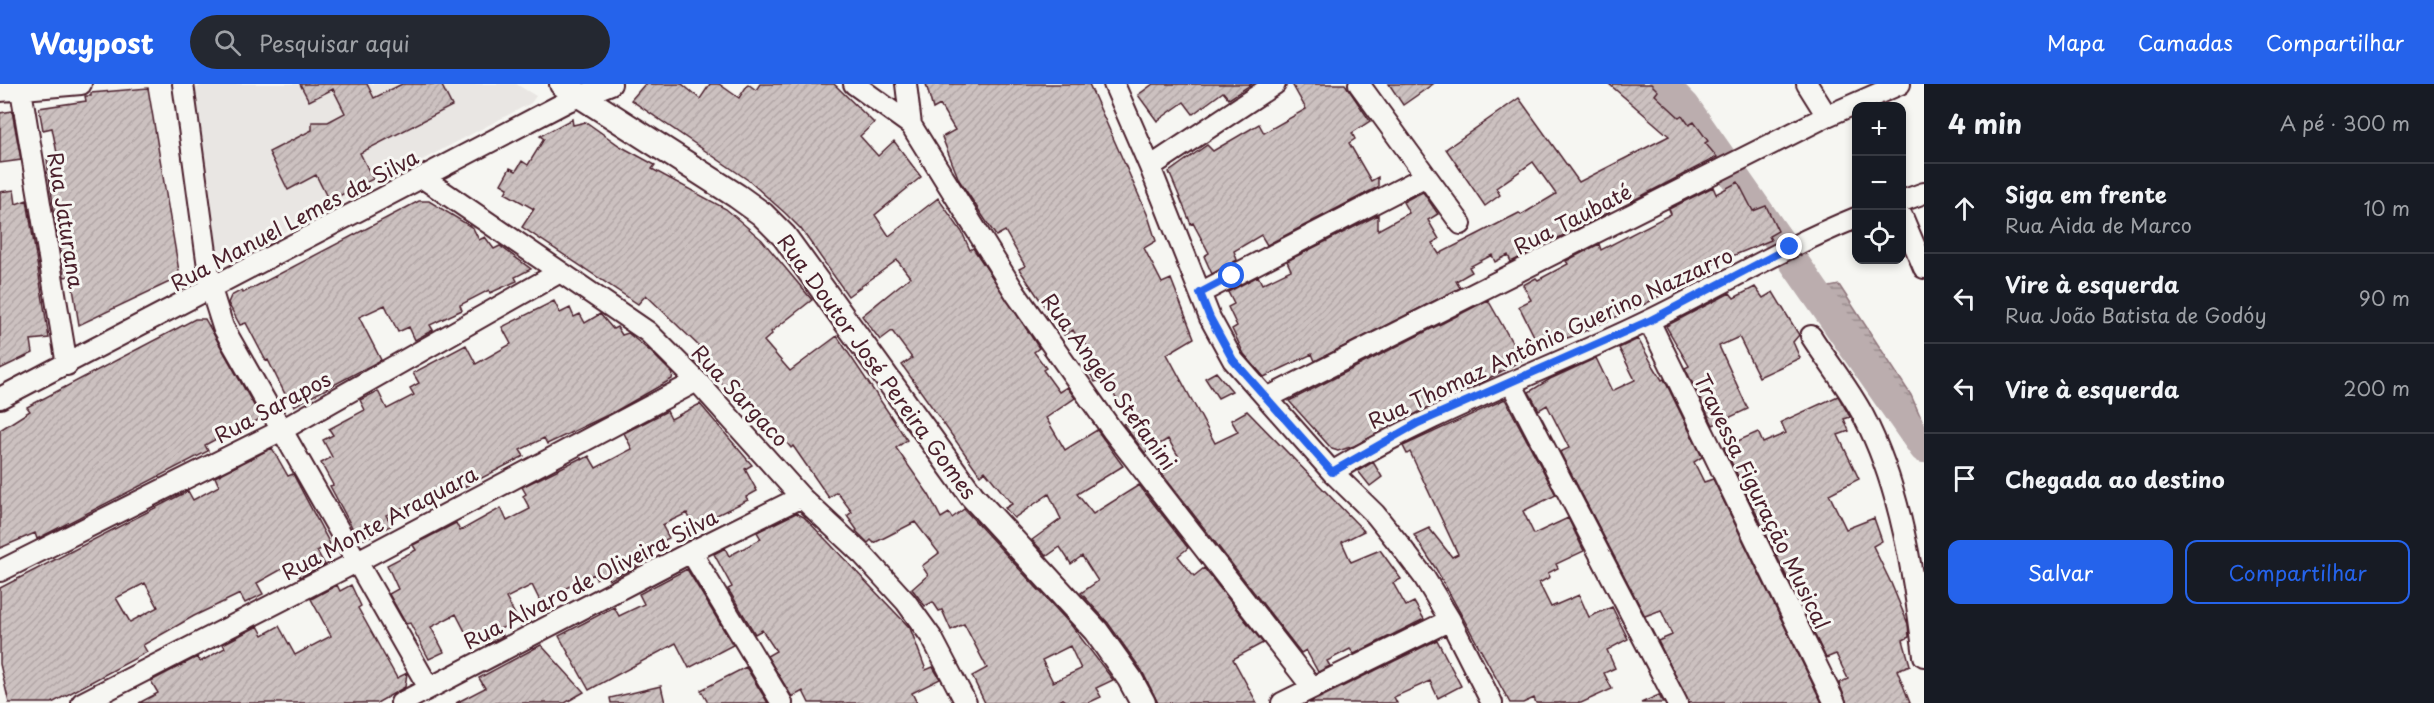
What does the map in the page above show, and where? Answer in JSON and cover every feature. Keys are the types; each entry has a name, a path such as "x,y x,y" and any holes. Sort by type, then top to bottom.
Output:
{"main road":[{"name":"Rua Doutor José Pereira Gomes","path":"572,90 737,196 762,214 784,236 972,496 1096,632 1130,679 1143,703"}],"street":[{"path":"0,91 21,87 81,84"},
{"path":"183,84 211,289 217,313 229,341 358,561 429,688"},
{"name":"Rua Manuel Lemes da Silva","path":"0,398 423,178 572,90 611,84"},
{"path":"854,84 911,125"},
{"name":"Rua Angelo Stefanini","path":"906,84 911,125 1016,294 1112,430 1312,687"},
{"path":"1114,84 1150,167 1210,318 1233,360 1332,472 1375,514 1424,577 1450,620 1492,703"},
{"path":"1150,167 1275,84"},
{"path":"1359,84 1461,224"},
{"path":"1807,84 1827,116"},
{"name":"Rua Taubaté","path":"1267,398 1827,116 1900,84"},
{"name":"Rua Jaturana","path":"21,87 67,365"},
{"path":"1200,293 1426,176"},
{"name":"Rua Sargaco","path":"423,178 648,332 697,381 801,497 863,555 906,602 932,638 966,703"},
{"path":"1906,200 1924,193"},
{"name":"Rua Thomaz Antônio Guerino Nazzarro","path":"1332,472 1418,423 1649,321 1821,232 1852,220"},
{"path":"1906,225 1924,268"},
{"name":"Rua Sarapos","path":"0,571 282,430 561,272"},
{"name":"Travessa Figuração Musical","path":"1649,321 1835,703"},
{"path":"1811,336 1864,417 1887,475 1904,538 1918,608 1924,656"},
{"name":"Rua Monte Araquara","path":"82,703 358,561 697,381"},
{"path":"1511,383 1677,703"},
{"name":"Rua Alvaro de Oliveira Silva","path":"401,703 801,497"},
{"path":"691,552 782,703"},
{"path":"1282,703 1450,620"}],"shaded area":[{"path":"204,84 516,84 536,96 531,103 220,266 193,90"},
{"path":"1839,285 1911,395 1924,425 1924,442 1902,398 1863,342 1820,289"}],"building":[{"path":"300,84 367,84 374,98 402,84 441,84 452,106 360,153 373,179 329,201 316,175 288,190 269,152 312,130 312,122 328,122 345,113 333,89 309,101"},
{"path":"645,84 682,84 700,99 710,84 719,84 739,98 748,84 756,90 760,84 834,84 874,123 860,136 878,156 894,141 921,177 875,215 889,236 938,198 962,232 970,250 973,248 1039,348 1034,352 1046,368 1043,370 1059,392 1067,387 1075,398 1046,418 1065,450 1097,430 1123,466 1077,494 1093,514 1139,485 1188,548 1178,556 1194,576 1204,568 1263,643 1233,659 1257,703 1158,703 1142,671 1108,623 1081,593 1098,581 1082,556 1071,564 1060,547 1047,556 1032,540 1061,519 1049,494 1014,518 1005,508 1012,504 985,471 980,475 902,365 912,358 892,331 880,340 862,316 910,277 897,260 848,296 801,229 785,213 748,180 631,100"},
{"path":"926,84 1089,84 1148,216 1156,241 1144,248 1162,283 1171,279 1194,338 1167,354 1215,443 1238,432 1231,420 1247,411 1364,531 1342,542 1351,562 1380,550 1401,579 1393,583 1406,606 1414,602 1424,619 1354,654 1350,649 1327,661 1330,666 1318,672 1306,650 1301,653 1159,470 1179,457 1168,439 1145,453 1123,424 1128,422 1106,379 1095,382 1086,367 1095,362 1082,337 1078,339 1073,330 1064,335 1019,269 1025,266 1005,231 996,236 959,180 942,137 955,130 940,105 933,109"},
{"path":"1153,84 1252,84 1229,99 1223,92 1193,114 1184,102 1157,121 1138,95"},
{"path":"1292,84 1345,84 1370,121 1352,133 1355,139 1349,143 1371,181 1378,177 1378,187 1267,245 1261,235 1234,251 1237,260 1212,274 1204,256 1209,253 1193,223 1191,224 1169,172 1207,145 1213,151 1259,124 1264,133 1306,109"},
{"path":"1389,84 1433,84 1403,105"},
{"path":"1609,84 1651,84 1658,91 1655,95 1679,117 1682,115 1689,125 1694,122 1708,141 1705,143 1717,157 1632,201 1628,194 1606,206 1609,212 1511,262 1508,255 1495,262 1492,255 1469,267 1472,272 1456,281 1460,288 1315,361 1312,354 1264,377 1244,354 1232,329 1237,326 1228,307 1234,304 1228,292 1258,276 1262,284 1291,270 1287,261 1378,215 1378,230 1409,213 1403,202 1423,192 1438,214 1428,220 1439,239 1432,243 1439,254 1519,213 1521,215 1556,194 1533,162 1496,188 1500,195 1485,206 1446,149 1519,98 1579,182 1669,136"},
{"path":"148,88 180,277 79,325 71,276 64,277 48,170 47,157 57,153 52,128 43,130 39,108 86,101 85,96 91,96 91,93"},
{"path":"12,111 21,160 0,163 0,113"},
{"path":"572,119 573,125 586,122 620,146 655,165 652,169 726,209 762,240 812,300 771,332 772,334 764,341 790,371 837,336 907,440 896,448 929,495 941,518 949,513 952,518 964,509 1071,625 1113,680 1096,688 1101,697 1088,703 1069,703 1063,699 1056,703 985,703 972,676 987,668 964,624 951,630 942,610 939,611 933,602 925,606 912,589 928,575 922,566 939,553 915,522 874,543 871,540 868,543 856,531 847,516 852,512 837,492 829,498 793,446 791,448 741,387 732,395 717,378 722,373 703,350 646,295 638,304 522,227 534,209 505,193 508,188 501,184 510,168 516,171 522,161 528,165 544,139 540,136","holes":["1070,646 1081,669 1053,682 1042,660"]},
{"path":"1738,182 1753,211 1766,206 1778,231 1769,236 1771,240 1701,269 1703,273 1645,304 1576,335 1567,338 1565,335 1540,348 1519,306 1531,300 1523,285 1536,278 1538,280 1568,264 1566,261 1599,244 1601,250 1671,214 1669,209 1713,187 1716,194"},
{"path":"14,190 16,204 27,200 49,338 31,340 33,353 0,369 0,192"},
{"path":"419,201 429,201 473,228 479,240 485,237 494,249 500,246 531,269 515,277 517,281 490,293 489,290 460,305 462,310 430,325 433,330 415,340 409,327 398,332 385,305 359,317 381,360 294,406 291,399 288,400 246,323 240,325 228,303 231,296 242,290 243,293"},
{"path":"1755,287 1763,298 1773,292 1799,335 1793,342 1800,358 1759,377 1739,337 1719,346 1748,409 1713,425 1685,368 1689,366 1666,326 1730,293 1734,298"},
{"path":"1488,300 1522,360 1475,386 1455,395 1450,384 1427,396 1431,406 1354,446 1338,451 1332,449 1289,401"},
{"path":"554,301 560,313 570,308 574,317 580,314 585,323 600,314 613,329 617,327 622,335 628,333 651,352 673,374 672,379 614,412 547,444 544,438 520,450 524,456 453,493 449,486 386,515 392,525 364,539 354,531 330,486 333,485 321,463 332,457 323,440 333,435 329,429 365,410 360,400 378,391 387,409 414,395 410,388 419,383 413,373 466,345 476,364 511,344 502,327"},
{"path":"195,319 205,319 261,418 233,436 231,431 205,445 208,451 37,539 35,533 0,548 0,430 30,411 27,407"},
{"path":"1638,339 1662,380 1664,379 1702,457 1694,462 1704,482 1713,479 1822,703 1689,703 1658,641 1672,635 1661,610 1645,616 1560,452 1569,448 1547,405 1539,410 1529,392 1550,379 1596,358 1612,391 1635,380 1619,348"},
{"path":"1216,372 1232,391 1218,398 1205,378"},
{"path":"1838,396 1850,417 1844,419 1849,431 1838,435 1859,479 1829,494 1846,529 1874,518 1882,541 1873,546 1908,624 1909,637 1903,640 1910,665 1897,670 1910,703 1847,703 1839,683 1848,679 1836,654 1826,658 1724,447 1758,432 1763,443 1786,433 1781,422"},
{"path":"1505,399 1556,495 1523,511 1534,534 1568,518 1584,551 1556,564 1558,568 1548,573 1550,577 1539,583 1551,607 1579,595 1589,617 1612,607 1628,639 1607,650 1615,668 1604,673 1612,689 1581,703 1536,703 1534,698 1523,703 1510,703 1436,569 1414,535 1429,528 1452,557 1458,554 1410,452 1407,454 1403,446"},
{"path":"700,404 752,465 745,469 757,491 746,497 748,500 694,526 687,513 662,525 669,538 632,557 637,566 609,580 606,573 596,579 594,574 540,601 532,585 506,598 518,620 500,629 503,636 486,645 480,635 470,641 456,614 431,627 444,652 429,659 410,623 406,624 389,594 398,589 387,565 416,550 413,545 456,523 460,531 501,508 507,521 530,509 523,496 526,494 522,487 581,458 582,460 589,456 596,468 632,449 624,433 667,411 671,419"},
{"path":"272,448 288,476 293,474 330,544 317,551 325,565 300,577 291,564 257,583 263,594 245,603 240,594 194,616 143,645 147,652 52,703 9,703 0,664 0,588 188,491 193,500 219,486 215,477","holes":["145,583 158,607 130,622 116,598"]},
{"path":"1373,462 1382,477 1370,486 1358,471"},
{"path":"796,513 804,517 910,628 926,670 933,667 940,679 912,693 917,703 809,703 803,691 792,697 767,656 776,651 762,630 755,634 728,589 732,587 714,554 725,548 729,556 761,539 757,532"},
{"path":"687,569 733,645 689,668 676,643 589,690 559,636 614,607 619,616 644,604 639,594"},
{"path":"337,585 340,591 351,585 361,606 358,608 397,678 407,673 405,687 377,703 139,703 158,693 151,681 197,657 200,662 225,648 223,644 258,626 263,635 279,626 295,655 331,636 311,599"},
{"path":"1437,640 1461,686 1438,698 1430,681 1394,697 1397,703 1309,703"},
{"path":"541,645 584,692 565,703 456,703 485,688 479,678"},
{"path":"746,667 768,703 708,703 701,690"},
{"path":"661,686 665,703 611,703 610,698"},
{"path":"1659,695 1663,703 1641,703"}],"waterway":[{"path":"1663,84 1685,106 1924,448"}],"route":[{"path":"1232,276 1200,293 1210,318 1233,360 1332,472 1418,423 1649,321 1790,247"}]}
